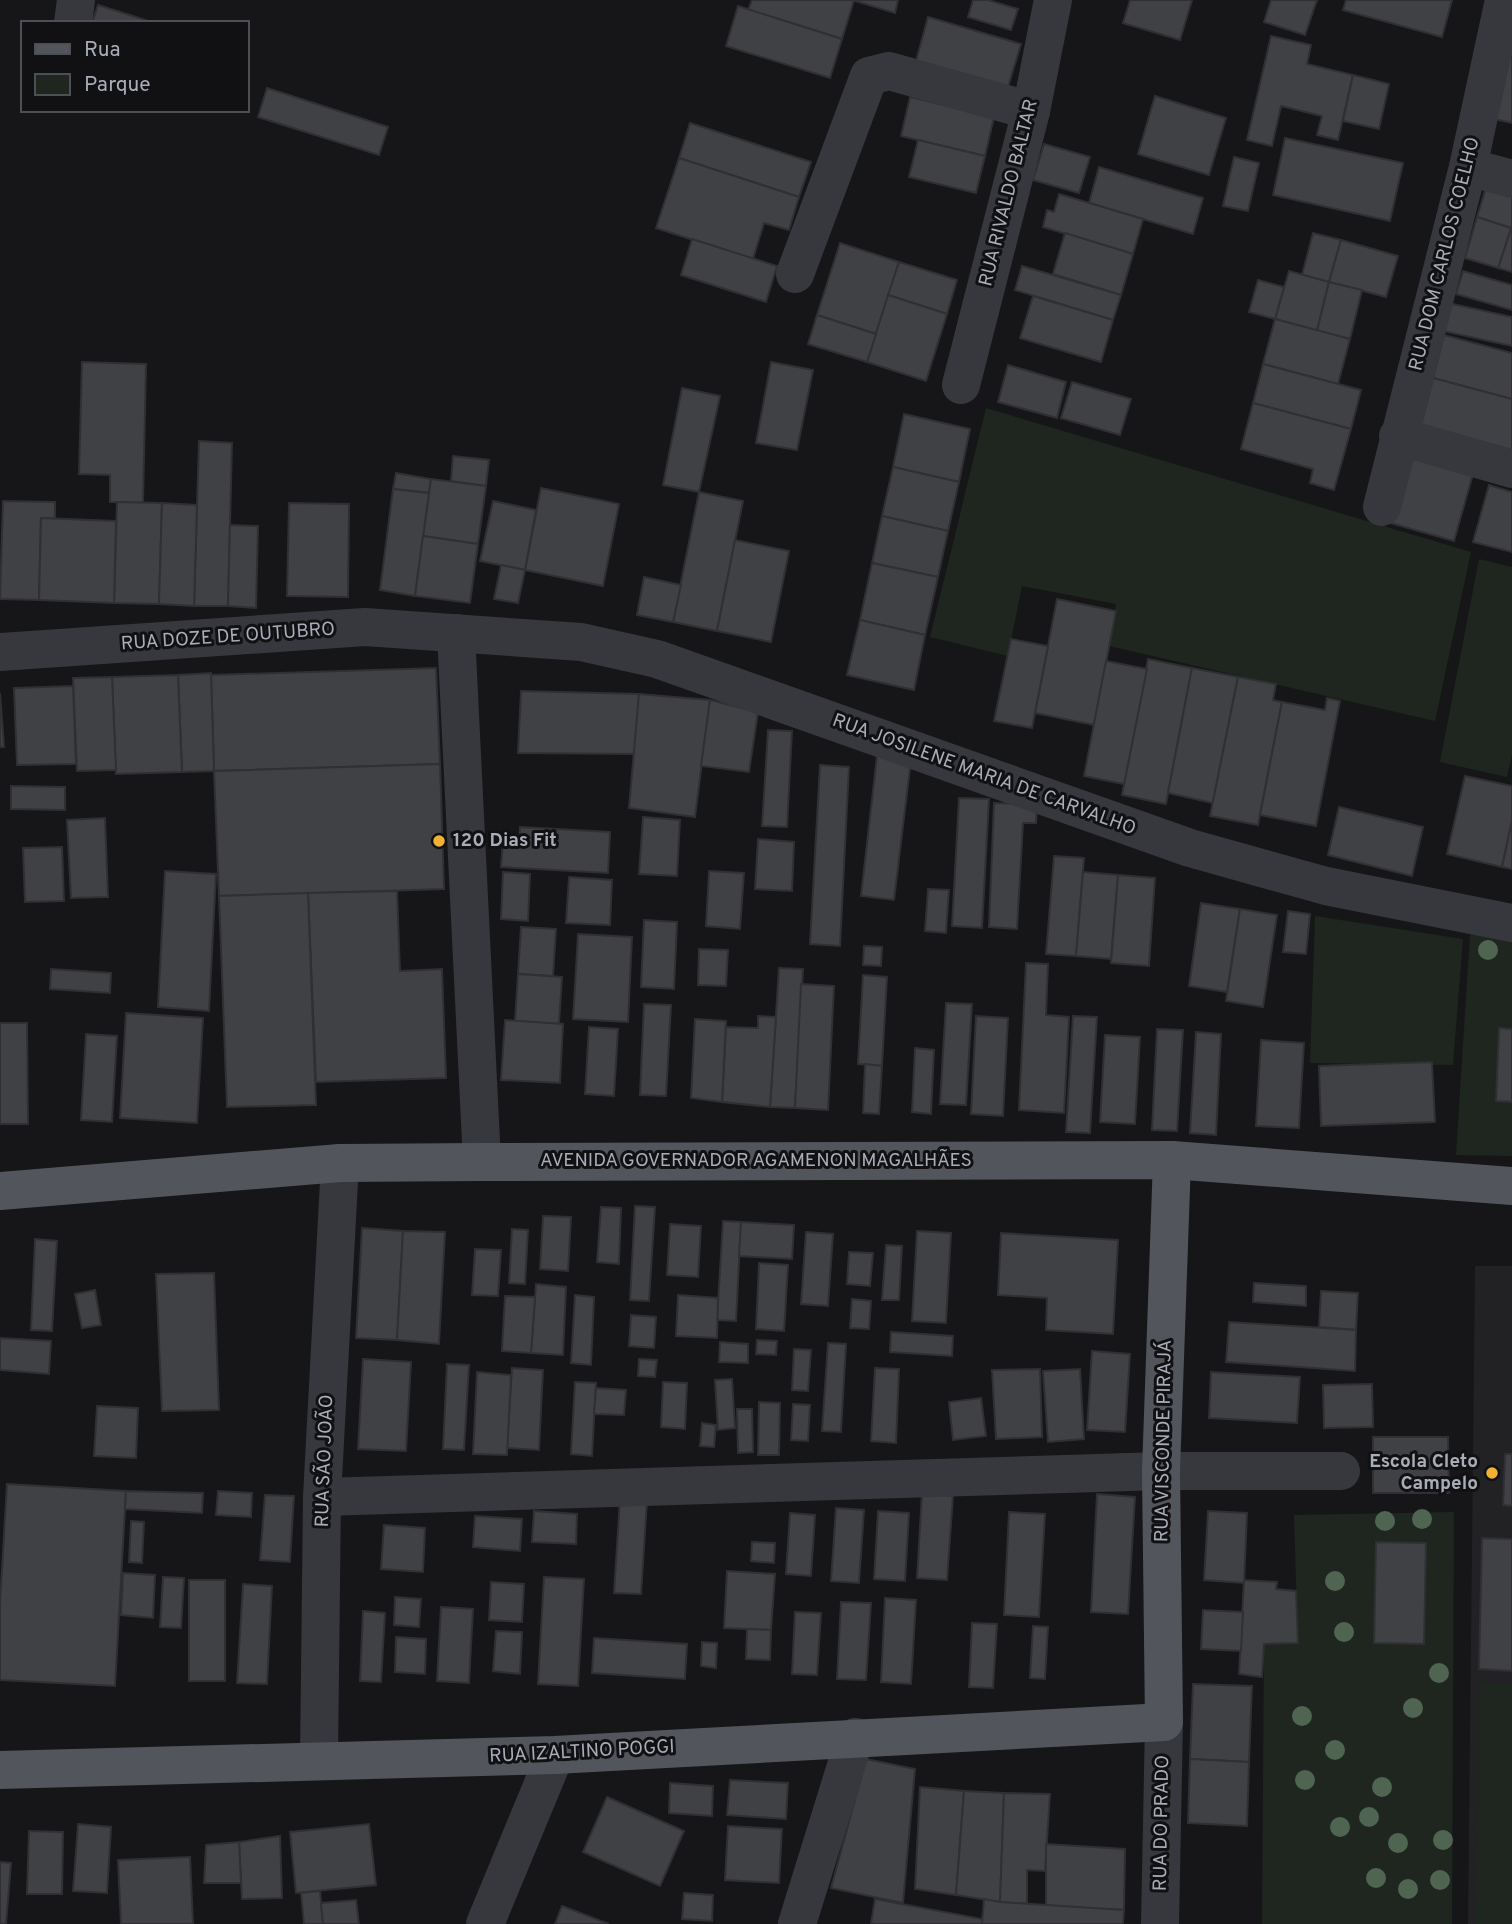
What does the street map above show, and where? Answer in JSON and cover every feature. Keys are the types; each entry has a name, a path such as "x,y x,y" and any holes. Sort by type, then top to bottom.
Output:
{"main road":[{"name":"AVENIDA GOVERNADOR AGAMENON MAGALHÃES","path":"0,1191 340,1163 482,1162 1172,1160 1512,1186"},
{"name":"RUA VISCONDE PIRAJÁ","path":"1164,1722 1161,1471 1172,1160"},
{"name":"RUA IZALTINO POGGI","path":"0,1770 319,1759 555,1755 1164,1722"}],"street":[{"path":"73,21 76,0"},
{"name":"RUA RIVALDO BALTAR","path":"961,385 1031,111 1053,0"},
{"name":"RUA DOM CARLOS COELHO","path":"1382,507 1468,167 1504,0"},
{"path":"795,274 869,76 889,71 1031,111"},
{"path":"1468,167 1512,179"},
{"path":"1398,436 1512,469"},
{"name":"RUA DOZE DE OUTUBRO","path":"0,652 365,627 456,633"},
{"path":"456,633 482,1162"},
{"name":"RUA JOSILENE MARIA DE CARVALHO","path":"456,633 581,642 657,659 1191,848 1326,886 1512,923"},
{"name":"RUA SÃO JOÃO","path":"319,1759 322,1497 340,1163"},
{"path":"322,1497 1161,1471 1341,1471"},
{"name":"RUA DO PRADO","path":"1160,1924 1164,1722"},
{"path":"797,1924 855,1737"},
{"path":"485,1924 555,1755"}],"shaded area":[{"name":"Escola Cleto Campelo","path":"1475,1266 1512,1266 1512,1924 1468,1924"}],"green space":[{"path":"986,408 1471,552 1435,721 1109,646 1116,604 1022,586 1008,656 930,637"},
{"path":"1479,559 1512,567 1512,755 1507,777 1440,762"},
{"path":"1315,916 1463,939 1453,1065 1310,1063"},
{"path":"1470,934 1512,940 1512,1156 1456,1155"},
{"path":"1454,1512 1452,1924 1262,1924 1264,1644 1298,1643 1294,1515"},
{"path":"1512,1683 1512,1924 1476,1924 1480,1684"}],"building":[{"path":"752,0 854,0 842,39 748,10"},
{"path":"852,0 898,0 895,13"},
{"path":"973,0 988,0 1018,9 1011,30 968,17"},
{"path":"1130,0 1192,0 1180,40 1123,23"},
{"path":"1271,0 1317,0 1305,35 1264,22"},
{"path":"1346,0 1452,0 1442,37 1343,10"},
{"path":"98,5 149,21 93,21"},
{"path":"738,6 842,39 830,78 726,46"},
{"path":"928,17 1021,44 1008,87 916,61"},
{"path":"1512,28 1512,123 1490,118"},
{"path":"1271,36 1311,45 1307,64 1353,75 1338,140 1317,135 1322,116 1281,106 1272,146 1247,140"},
{"path":"1353,75 1389,84 1379,129 1343,121"},
{"path":"267,88 388,127 379,155 258,117"},
{"path":"1155,96 1226,118 1209,175 1138,154"},
{"path":"910,97 994,117 985,156 901,136"},
{"path":"690,123 811,162 799,197 679,158"},
{"path":"1285,138 1403,163 1390,221 1273,195"},
{"path":"918,140 985,156 976,193 909,177"},
{"path":"1044,144 1090,157 1079,193 1033,180"},
{"path":"1234,157 1259,163 1248,211 1223,206"},
{"path":"679,158 799,197 789,230 764,223 753,259 656,228"},
{"path":"1099,167 1203,198 1193,234 1089,203"},
{"path":"1489,178 1512,185 1512,272 1498,268 1511,228 1477,217"},
{"path":"1059,194 1143,219 1133,254 1043,227 1047,210 1054,212"},
{"path":"1477,217 1511,228 1498,268 1465,258"},
{"path":"1065,233 1133,254 1121,295 1053,274"},
{"path":"1313,233 1341,240 1329,282 1302,275"},
{"path":"692,239 777,266 766,302 681,275"},
{"path":"1341,240 1398,256 1386,297 1329,282"},
{"path":"840,243 899,262 876,334 817,315"},
{"path":"899,262 957,280 947,314 888,295"},
{"path":"1022,266 1121,295 1113,320 1015,290"},
{"path":"1289,271 1329,282 1317,331 1275,319"},
{"path":"1463,271 1512,285 1512,310 1456,294"},
{"path":"1258,280 1284,287 1275,319 1249,312"},
{"path":"1329,282 1362,290 1350,339 1317,331"},
{"path":"888,295 947,314 926,381 867,362"},
{"path":"1033,296 1113,320 1101,362 1020,338"},
{"path":"1448,303 1512,317 1512,346 1443,331"},
{"path":"817,315 876,334 867,362 808,344"},
{"path":"1275,319 1350,339 1338,384 1263,364"},
{"path":"1444,335 1512,353 1512,399 1433,378"},
{"path":"82,362 146,364 143,503 110,502 110,475 79,474"},
{"path":"771,362 813,370 797,450 756,443"},
{"path":"1263,364 1361,390 1351,429 1253,403"},
{"path":"1008,365 1066,382 1057,418 998,402"},
{"path":"1433,378 1512,399 1512,450 1421,425"},
{"path":"1072,382 1131,399 1120,435 1061,418"},
{"path":"682,388 720,396 699,492 663,485"},
{"path":"1253,403 1351,429 1334,490 1310,483 1313,469 1241,449"},
{"path":"904,414 970,429 959,482 893,467"},
{"path":"199,441 232,443 228,606 194,606"},
{"path":"1406,455 1473,474 1454,541 1387,522"},
{"path":"453,456 489,460 486,486 451,481"},
{"path":"893,467 959,482 948,531 882,516"},
{"path":"396,473 431,479 429,493 393,489"},
{"path":"431,479 486,486 478,544 423,536"},
{"path":"1489,485 1512,492 1512,552 1473,542"},
{"path":"541,488 619,504 603,586 525,570"},
{"path":"393,489 429,493 415,596 380,590"},
{"path":"699,492 743,501 717,631 673,622"},
{"path":"3,501 55,502 55,519 41,518 39,600 0,599"},
{"path":"493,501 536,510 525,570 480,561"},
{"path":"117,502 162,503 159,604 114,603"},
{"path":"162,503 197,505 194,606 159,604"},
{"path":"289,503 349,504 348,597 287,596"},
{"path":"882,516 948,531 938,577 872,563"},
{"path":"41,518 116,521 114,603 39,600"},
{"path":"230,525 258,526 256,608 228,606"},
{"path":"423,536 478,544 470,603 415,596"},
{"path":"735,540 789,551 771,642 717,631"},
{"path":"872,563 938,577 925,635 860,620"},
{"path":"501,565 525,570 518,603 494,599"},
{"path":"644,577 681,585 673,622 637,615"},
{"path":"1057,599 1116,611 1094,725 1035,713"},
{"path":"860,620 925,635 914,690 847,675"},
{"path":"1011,639 1048,646 1032,728 994,721"},
{"path":"1148,659 1192,668 1166,804 1122,795"},
{"path":"1106,661 1147,669 1124,784 1084,776"},
{"path":"436,668 440,764 214,771 211,675"},
{"path":"1192,668 1238,677 1213,803 1168,793"},
{"path":"211,673 214,771 182,772 178,675"},
{"path":"178,675 182,772 116,774 112,677"},
{"path":"112,677 116,770 77,771 73,678"},
{"path":"1238,677 1276,684 1273,700 1282,702 1258,825 1210,816"},
{"path":"73,686 76,764 17,765 14,688"},
{"path":"521,691 639,694 636,754 518,753"},
{"path":"0,693 4,747 0,747"},
{"path":"639,694 710,700 695,817 629,808"},
{"path":"1327,698 1340,701 1316,826 1260,815 1282,702 1325,710"},
{"path":"710,700 758,712 749,772 701,766"},
{"path":"768,730 792,731 787,827 762,826"},
{"path":"877,756 911,760 894,900 861,896"},
{"path":"440,764 444,889 219,896 214,771"},
{"path":"820,765 849,767 840,946 810,944"},
{"path":"1465,776 1512,786 1512,821 1502,867 1447,854"},
{"path":"11,786 65,787 65,810 11,809"},
{"path":"959,798 989,799 982,928 952,926"},
{"path":"994,803 1037,805 1036,823 1023,823 1017,929 989,927"},
{"path":"1339,807 1423,827 1412,876 1328,855"},
{"path":"643,817 680,820 677,876 639,874"},
{"path":"105,818 108,897 71,898 67,820"},
{"path":"1512,821 1512,869 1502,867"},
{"path":"520,827 610,832 608,873 501,867 503,841 519,842"},
{"path":"758,839 794,842 792,891 755,889"},
{"path":"62,847 64,901 25,902 23,848"},
{"path":"1054,856 1084,858 1076,956 1046,954"},
{"path":"165,871 216,874 209,1011 158,1007"},
{"path":"709,871 744,873 740,929 706,926"},
{"path":"503,872 530,874 528,921 501,919"},
{"path":"1083,872 1118,875 1111,959 1076,956"},
{"path":"1118,875 1155,878 1149,966 1111,963"},
{"path":"569,877 612,880 610,925 566,923"},
{"path":"928,889 949,890 946,933 925,931"},
{"path":"397,891 400,971 442,969 446,1078 316,1082 308,893"},
{"path":"308,893 316,1105 227,1107 219,896"},
{"path":"1201,903 1240,909 1227,992 1189,986"},
{"path":"1240,909 1277,915 1263,1007 1226,1001"},
{"path":"1288,911 1310,914 1306,954 1283,952"},
{"path":"644,920 677,922 674,989 641,987"},
{"path":"521,927 556,929 553,976 518,974"},
{"path":"578,934 632,937 628,1022 573,1019"},
{"path":"864,946 882,947 881,966 863,965"},
{"path":"699,949 728,950 726,986 698,985"},
{"path":"1026,963 1048,964 1046,1015 1069,1017 1064,1113 1019,1110"},
{"path":"779,968 803,969 795,1108 770,1107"},
{"path":"51,969 111,973 110,993 50,989"},
{"path":"518,974 562,977 559,1024 515,1021"},
{"path":"863,975 887,977 882,1066 858,1064"},
{"path":"801,984 834,986 828,1110 795,1108"},
{"path":"946,1003 972,1004 966,1105 940,1104"},
{"path":"644,1004 671,1005 666,1096 640,1095"},
{"path":"126,1013 203,1018 197,1123 120,1118"},
{"path":"758,1016 776,1017 770,1107 722,1102 726,1027 758,1028"},
{"path":"976,1016 1008,1018 1003,1116 971,1114"},
{"path":"1073,1016 1097,1017 1090,1133 1066,1132"},
{"path":"695,1019 726,1021 722,1102 691,1098"},
{"path":"505,1020 563,1024 560,1083 501,1080"},
{"path":"0,1023 27,1023 28,1124 0,1124"},
{"path":"589,1027 618,1029 614,1096 585,1094"},
{"path":"1499,1028 1512,1029 1512,1102 1496,1101"},
{"path":"1157,1029 1183,1030 1177,1131 1152,1130"},
{"path":"1196,1032 1221,1034 1216,1135 1190,1133"},
{"path":"86,1034 117,1036 112,1122 81,1120"},
{"path":"1105,1035 1140,1037 1135,1124 1100,1122"},
{"path":"1261,1040 1304,1043 1299,1128 1256,1126"},
{"path":"915,1048 934,1050 931,1114 912,1112"},
{"path":"1432,1062 1435,1122 1321,1126 1319,1066"},
{"path":"865,1064 882,1066 879,1114 863,1113"},
{"path":"635,1206 655,1207 649,1301 630,1300"},
{"path":"601,1207 621,1208 619,1264 597,1262"},
{"path":"543,1216 571,1217 568,1271 540,1269"},
{"path":"723,1221 741,1222 736,1321 717,1320"},
{"path":"741,1222 794,1225 792,1259 739,1256"},
{"path":"670,1224 701,1226 698,1277 667,1275"},
{"path":"362,1228 403,1231 397,1340 356,1338"},
{"path":"512,1229 528,1230 525,1284 509,1283"},
{"path":"403,1231 445,1232 439,1344 397,1340"},
{"path":"917,1231 951,1233 946,1323 912,1321"},
{"path":"806,1232 833,1234 828,1306 801,1304"},
{"path":"1001,1233 1118,1240 1113,1334 1046,1330 1047,1298 998,1295"},
{"path":"35,1239 57,1241 52,1331 31,1330"},
{"path":"886,1245 902,1246 899,1300 882,1300"},
{"path":"475,1249 501,1250 498,1296 472,1295"},
{"path":"849,1252 873,1253 870,1286 847,1284"},
{"path":"759,1263 788,1265 784,1331 756,1329"},
{"path":"214,1273 219,1410 162,1411 156,1274"},
{"path":"1254,1283 1306,1286 1306,1306 1253,1302"},
{"path":"536,1284 566,1287 563,1355 531,1353"},
{"path":"95,1290 101,1325 82,1328 75,1294"},
{"path":"1321,1291 1358,1293 1356,1330 1319,1327"},
{"path":"575,1295 594,1297 591,1365 571,1363"},
{"path":"678,1295 718,1298 717,1338 676,1336"},
{"path":"505,1296 535,1297 531,1353 502,1351"},
{"path":"852,1299 871,1301 869,1329 850,1328"},
{"path":"631,1315 656,1317 654,1348 629,1346"},
{"path":"1229,1322 1356,1330 1355,1371 1226,1362"},
{"path":"891,1332 953,1336 952,1356 890,1352"},
{"path":"0,1338 51,1341 49,1374 0,1370"},
{"path":"757,1340 777,1341 776,1355 756,1354"},
{"path":"720,1342 748,1344 748,1363 719,1362"},
{"path":"828,1343 846,1344 841,1432 822,1431"},
{"path":"794,1349 811,1350 808,1391 792,1390"},
{"path":"1092,1351 1130,1354 1125,1432 1087,1430"},
{"path":"363,1359 411,1362 406,1451 358,1449"},
{"path":"639,1359 657,1360 655,1377 638,1376"},
{"path":"447,1364 469,1365 464,1450 443,1449"},
{"path":"512,1368 543,1370 539,1450 507,1448"},
{"path":"875,1368 899,1369 896,1443 871,1441"},
{"path":"1040,1369 1042,1437 996,1439 992,1370"},
{"path":"1080,1369 1084,1439 1048,1442 1043,1371"},
{"path":"477,1372 511,1375 507,1455 473,1454"},
{"path":"1211,1372 1300,1377 1297,1423 1209,1418"},
{"path":"732,1379 735,1428 718,1430 715,1380"},
{"path":"575,1382 596,1383 592,1456 571,1454"},
{"path":"663,1382 687,1383 685,1429 661,1427"},
{"path":"1372,1384 1373,1427 1324,1428 1323,1385"},
{"path":"596,1388 626,1390 624,1415 594,1414"},
{"path":"981,1398 986,1436 953,1440 949,1402"},
{"path":"759,1402 780,1403 779,1455 758,1455"},
{"path":"793,1404 810,1405 808,1441 791,1440"},
{"path":"97,1406 138,1408 136,1458 94,1456"},
{"path":"737,1409 752,1409 753,1452 738,1453"},
{"path":"702,1423 716,1425 714,1447 700,1446"},
{"path":"1373,1437 1448,1437 1449,1493 1373,1493"},
{"path":"1505,1454 1512,1454 1512,1506 1503,1505"},
{"path":"7,1484 126,1491 115,1686 0,1680 0,1603"},
{"path":"126,1491 203,1493 202,1513 125,1509"},
{"path":"218,1491 252,1493 251,1517 216,1515"},
{"path":"922,1493 953,1496 947,1580 917,1578"},
{"path":"1097,1494 1135,1497 1128,1614 1091,1612"},
{"path":"265,1495 294,1496 290,1562 260,1560"},
{"path":"620,1499 647,1500 641,1594 614,1593"},
{"path":"836,1508 864,1510 859,1583 831,1581"},
{"path":"534,1511 577,1514 576,1544 532,1542"},
{"path":"878,1511 909,1513 905,1581 874,1579"},
{"path":"1208,1511 1247,1513 1244,1583 1204,1580"},
{"path":"1009,1512 1045,1514 1039,1617 1004,1615"},
{"path":"790,1513 815,1515 811,1576 786,1574"},
{"path":"475,1516 522,1519 520,1551 473,1547"},
{"path":"131,1521 144,1522 142,1563 129,1562"},
{"path":"384,1525 425,1528 423,1572 381,1569"},
{"path":"1482,1538 1512,1539 1512,1671 1479,1669"},
{"path":"752,1542 775,1543 774,1563 751,1561"},
{"path":"1376,1542 1426,1543 1424,1644 1374,1643"},
{"path":"727,1571 775,1574 771,1630 724,1628"},
{"path":"123,1573 155,1575 153,1618 121,1615"},
{"path":"163,1577 184,1578 181,1628 160,1627"},
{"path":"544,1577 584,1579 578,1686 538,1684"},
{"path":"189,1580 225,1580 225,1681 189,1681"},
{"path":"1244,1580 1277,1582 1276,1589 1296,1591 1298,1643 1264,1644 1262,1677 1239,1674"},
{"path":"491,1582 524,1584 522,1622 489,1620"},
{"path":"243,1584 272,1586 267,1684 237,1683"},
{"path":"395,1597 421,1599 419,1627 394,1625"},
{"path":"885,1598 916,1600 911,1684 881,1682"},
{"path":"841,1602 871,1603 866,1680 837,1679"},
{"path":"441,1607 473,1609 469,1683 437,1681"},
{"path":"1203,1610 1243,1612 1241,1651 1201,1649"},
{"path":"363,1611 385,1613 381,1682 360,1681"},
{"path":"795,1612 821,1613 817,1675 792,1674"},
{"path":"972,1623 997,1624 993,1688 969,1687"},
{"path":"1033,1626 1048,1627 1045,1679 1030,1678"},
{"path":"747,1629 771,1630 770,1660 746,1659"},
{"path":"496,1631 522,1632 520,1674 493,1671"},
{"path":"396,1637 426,1639 425,1674 395,1672"},
{"path":"594,1638 687,1644 685,1679 592,1673"},
{"path":"702,1642 717,1643 716,1668 701,1666"},
{"path":"1193,1684 1252,1686 1249,1762 1190,1759"},
{"path":"866,1759 915,1769 903,1903 831,1888"},
{"path":"1190,1759 1249,1762 1247,1826 1188,1823"},
{"path":"730,1780 788,1783 786,1819 727,1815"},
{"path":"670,1783 713,1786 712,1816 669,1813"},
{"path":"920,1787 964,1791 956,1895 915,1889"},
{"path":"964,1791 1004,1793 1000,1902 956,1895"},
{"path":"1004,1793 1050,1794 1045,1871 1027,1870 1027,1904 1000,1902"},
{"path":"607,1797 684,1831 660,1886 583,1852"},
{"path":"78,1824 111,1827 107,1893 73,1891"},
{"path":"369,1824 376,1885 296,1893 290,1832"},
{"path":"728,1826 782,1829 779,1883 725,1880"},
{"path":"29,1831 63,1832 62,1894 27,1894"},
{"path":"280,1836 282,1898 242,1899 239,1842"},
{"path":"239,1842 241,1883 204,1883 206,1845"},
{"path":"1046,1844 1125,1849 1124,1910 1046,1906"},
{"path":"190,1857 193,1924 121,1924 118,1860"},
{"path":"0,1862 11,1863 6,1924 0,1924"},
{"path":"320,1891 323,1924 304,1924 301,1893"},
{"path":"684,1893 713,1895 712,1921 682,1919"},
{"path":"875,1899 982,1919 982,1924 871,1924"},
{"path":"984,1899 1124,1910 1123,1924 982,1924"},
{"path":"356,1900 359,1924 323,1924 321,1903"},
{"path":"562,1906 609,1924 555,1924"}],"place":[{"name":"120 Dias Fit","path":"439,841"},
{"name":"Escola Cleto Campelo","path":"1492,1473"}]}
